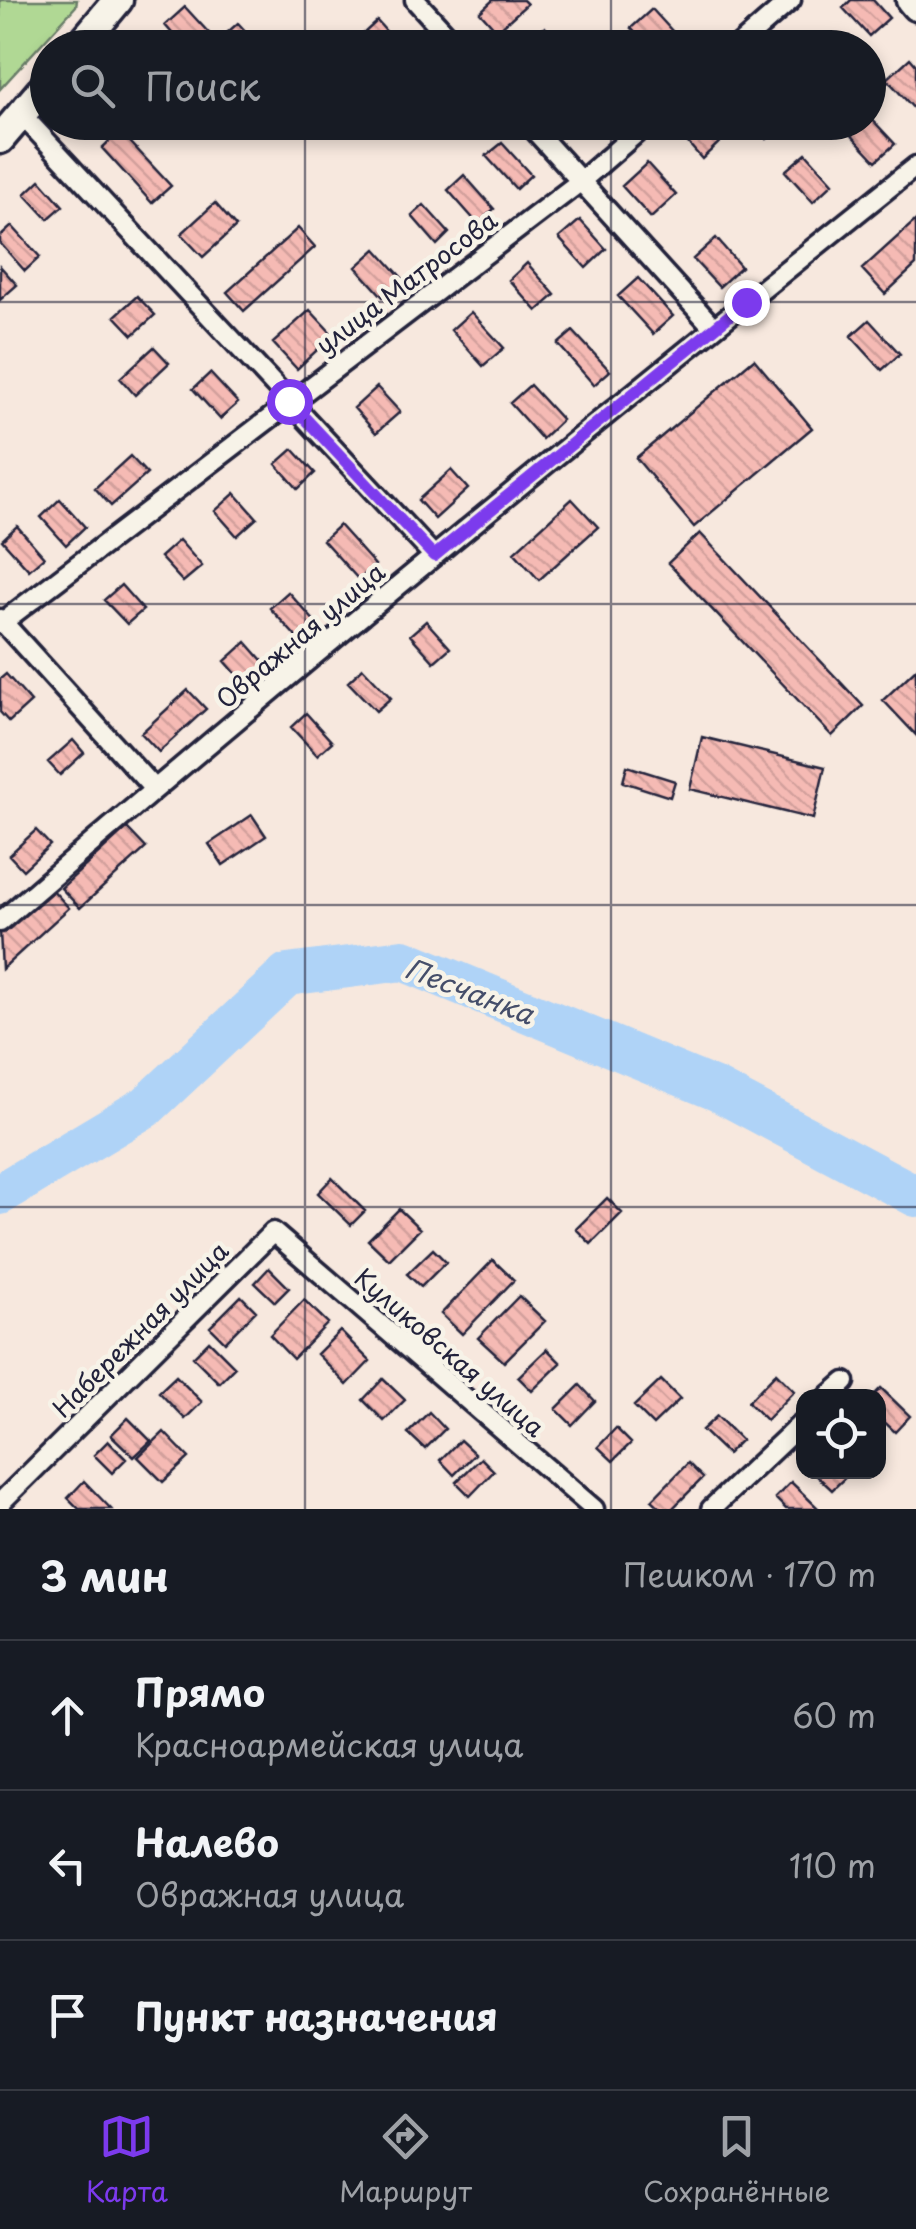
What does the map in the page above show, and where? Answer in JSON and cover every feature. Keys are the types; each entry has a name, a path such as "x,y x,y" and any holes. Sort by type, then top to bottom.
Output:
{"street":[{"path":"93,30 118,0"},
{"path":"415,0 442,30"},
{"path":"756,30 790,0"},
{"path":"911,0 916,6"},
{"path":"0,139 30,104"},
{"path":"21,114 30,124"},
{"path":"45,140 434,556"},
{"path":"543,140 713,327"},
{"name":"улица Матросова","path":"1,622 581,181 628,140"},
{"name":"Овражная улица","path":"0,922 434,556 916,166"},
{"path":"1,622 154,789"},
{"name":"Набережная улица","path":"0,1503 274,1232"},
{"name":"Куликовская улица","path":"274,1232 594,1509"},
{"path":"836,1389 844,1382"},
{"path":"711,1509 796,1429"}],"green space":[{"path":"0,0 77,0 54,30 30,30 30,56 0,89"}],"building":[{"path":"493,0 523,0 527,4 498,30 480,12"},
{"path":"851,0 873,0 889,18 876,30 863,30 843,8"},
{"path":"185,7 206,30 169,30 165,25"},
{"path":"652,9 671,30 633,30"},
{"path":"377,21 385,30 367,30"},
{"path":"910,58 916,65 916,111 887,79"},
{"path":"886,134 895,144 876,161 856,140 886,140"},
{"path":"110,140 128,140 171,186 152,203 102,148"},
{"path":"685,140 722,140 702,159"},
{"path":"502,143 531,175 516,189 486,156"},
{"path":"806,153 833,183 813,202 785,171"},
{"path":"647,163 676,195 651,218 622,186"},
{"path":"464,175 494,209 478,224 448,190"},
{"path":"40,180 63,206 48,219 25,194"},
{"path":"215,203 236,227 203,257 181,234"},
{"path":"424,205 449,233 437,245 412,216"},
{"path":"580,220 606,249 586,268 559,238"},
{"path":"916,220 916,265 885,294 862,269"},
{"path":"12,226 40,257 25,271 0,243 0,237"},
{"path":"298,228 315,247 244,311 227,292"},
{"path":"716,238 741,267 719,287 693,259"},
{"path":"376,249 403,279 383,297 356,267"},
{"path":"527,263 555,295 537,311 509,280"},
{"path":"0,266 17,285 0,300"},
{"path":"638,278 673,316 653,334 618,296"},
{"path":"137,296 155,315 133,335 115,316"},
{"path":"310,310 333,335 297,369 273,343"},
{"path":"471,312 504,348 483,366 451,330"},
{"path":"869,320 900,354 882,370 851,336"},
{"path":"573,331 610,371 594,385 558,344"},
{"path":"154,347 169,363 135,395 120,378"},
{"path":"754,359 812,428 694,527 636,458"},
{"path":"210,373 238,403 220,419 193,389"},
{"path":"530,385 562,420 542,439 510,403"},
{"path":"377,387 400,412 376,433 354,408"},
{"path":"293,449 315,473 298,489 276,464"},
{"path":"130,456 147,474 111,506 95,488"},
{"path":"451,470 468,489 435,519 418,500"},
{"path":"235,493 257,518 237,536 215,511"},
{"path":"60,499 85,527 66,545 41,517"},
{"path":"572,499 598,527 539,580 514,552"},
{"path":"339,525 375,565 359,580 323,540"},
{"path":"17,526 44,557 29,570 2,540"},
{"path":"700,533 863,706 832,736 668,563"},
{"path":"179,540 202,566 183,582 160,557"},
{"path":"121,585 143,610 127,624 104,600"},
{"path":"288,592 318,625 300,641 270,608"},
{"path":"426,621 450,648 434,662 410,635"},
{"path":"246,642 267,666 246,685 225,661"},
{"path":"363,668 391,698 376,711 348,682"},
{"path":"916,669 916,735 883,700"},
{"path":"6,674 31,702 9,722 0,712 0,679"},
{"path":"188,690 206,709 159,752 141,733"},
{"path":"306,713 332,742 317,755 291,727"},
{"path":"702,737 825,767 813,819 690,789"},
{"path":"73,740 84,753 60,775 48,762"},
{"path":"627,766 675,781 670,797 623,782"},
{"path":"252,815 266,836 223,865 209,844"},
{"path":"127,828 146,848 80,908 61,888"},
{"path":"36,830 50,845 23,870 9,855"},
{"path":"50,887 69,908 2,969 0,932"},
{"path":"332,1178 365,1211 351,1225 318,1193"},
{"path":"607,1198 622,1213 591,1244 576,1229"},
{"path":"399,1209 420,1229 389,1260 368,1240"},
{"path":"433,1249 446,1262 421,1287 407,1274"},
{"path":"493,1260 514,1280 462,1334 441,1314"},
{"path":"269,1268 289,1288 275,1302 255,1283"},
{"path":"241,1296 256,1311 225,1342 210,1327"},
{"path":"519,1296 545,1321 504,1362 478,1338"},
{"path":"304,1300 328,1323 293,1359 270,1335"},
{"path":"340,1331 370,1361 347,1385 317,1354"},
{"path":"209,1341 235,1367 219,1383 193,1357"},
{"path":"547,1349 561,1363 532,1391 518,1377"},
{"path":"776,1373 794,1391 766,1420 748,1402"},
{"path":"176,1376 202,1402 185,1419 159,1392"},
{"path":"383,1379 405,1400 384,1421 363,1400"},
{"path":"661,1380 680,1399 653,1425 634,1406"},
{"path":"580,1385 595,1401 572,1425 556,1409"},
{"path":"886,1393 910,1416 895,1432 886,1424"},
{"path":"429,1412 445,1429 425,1449 408,1433"},
{"path":"717,1416 741,1440 727,1454 702,1430"},
{"path":"128,1418 151,1441 134,1457 111,1435"},
{"path":"616,1428 631,1443 613,1461 598,1447"},
{"path":"164,1432 189,1458 163,1482 138,1457"},
{"path":"460,1440 475,1454 454,1475 440,1460"},
{"path":"108,1441 126,1459 112,1473 94,1455"},
{"path":"481,1458 494,1471 470,1496 456,1482"},
{"path":"688,1463 703,1478 672,1509 662,1509 652,1500"},
{"path":"820,1479 844,1479 832,1490"},
{"path":"84,1481 111,1509 79,1509 68,1498"},
{"path":"791,1482 819,1509 786,1509 775,1498"}],"waterway":[{"name":"Песчанка","path":"0,1194 147,1106 287,975 403,960 717,1090 916,1196"}],"route":[{"path":"289,401 434,556 746,302"}]}
